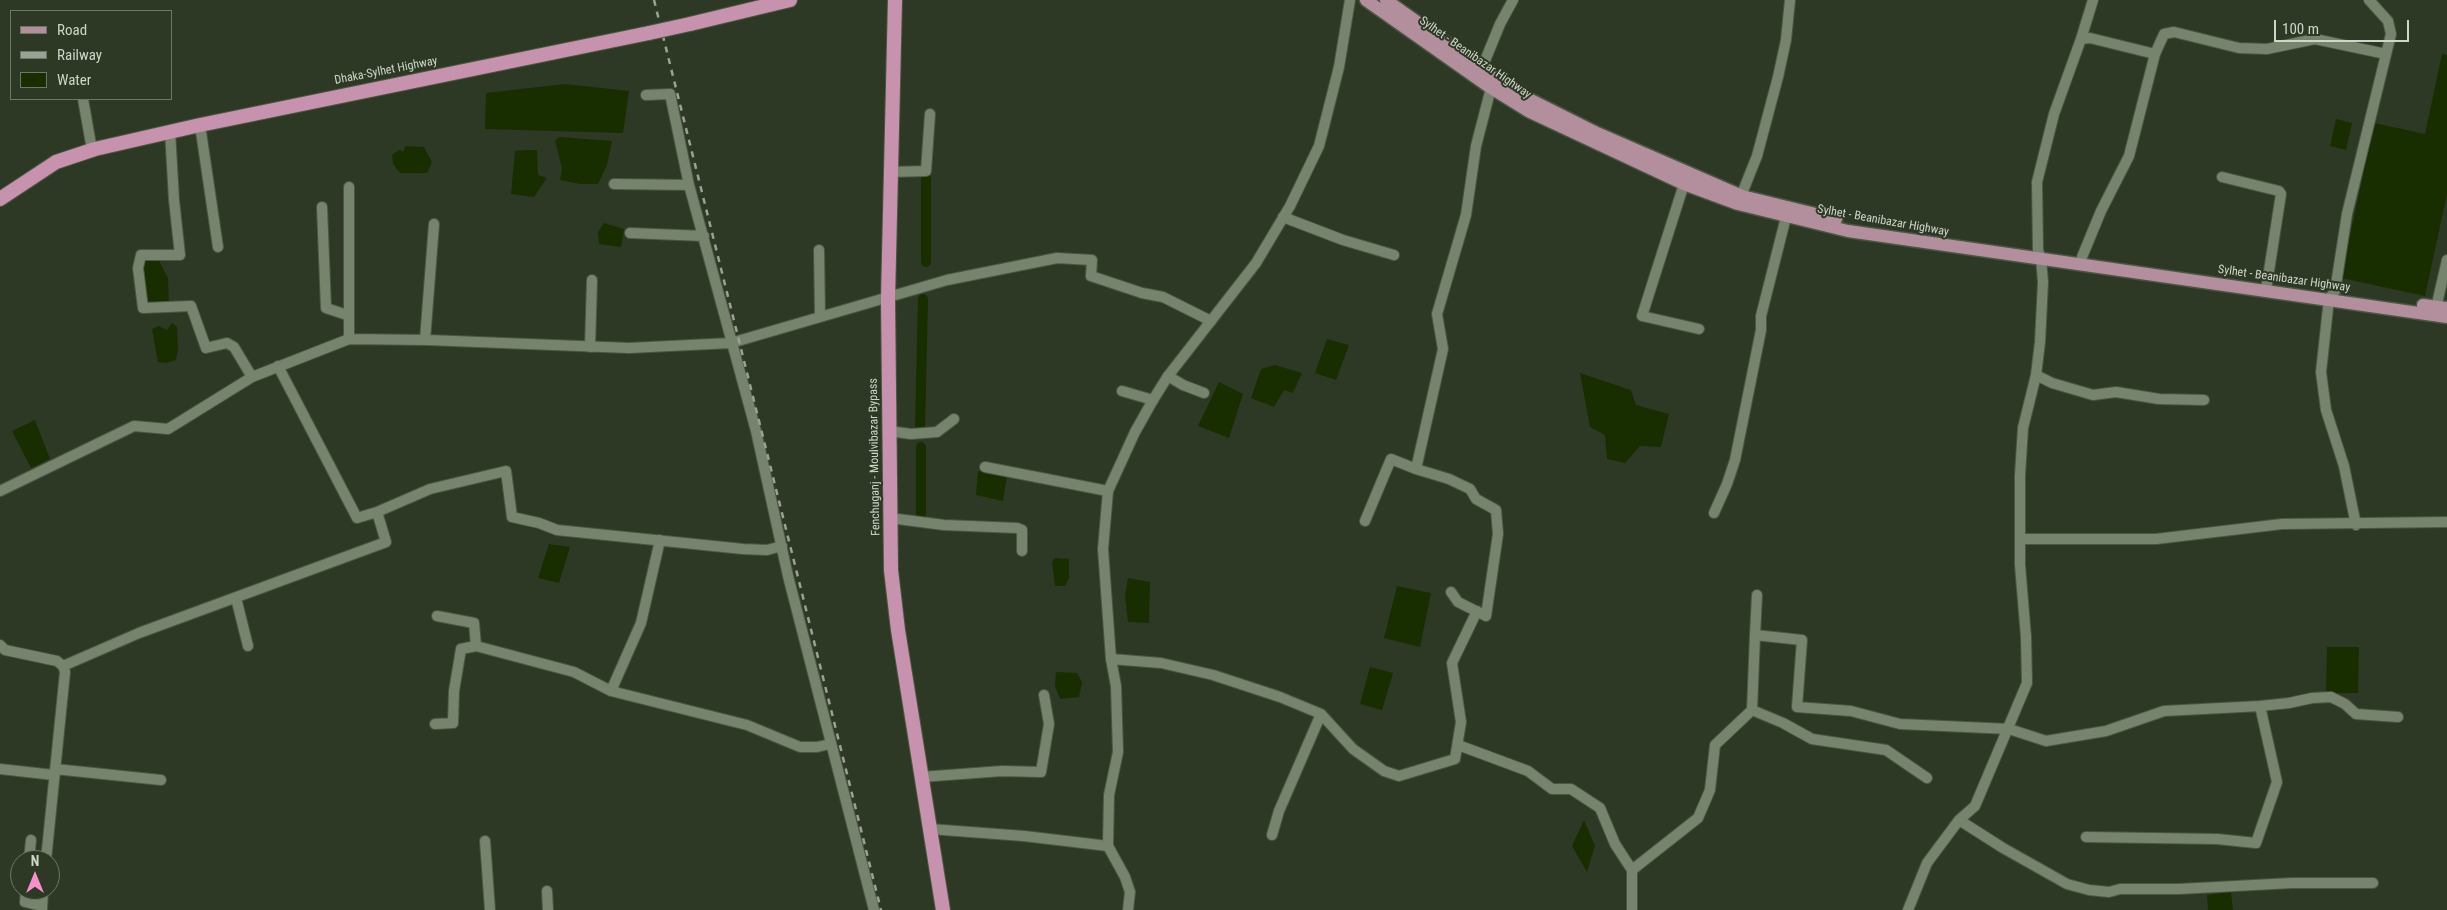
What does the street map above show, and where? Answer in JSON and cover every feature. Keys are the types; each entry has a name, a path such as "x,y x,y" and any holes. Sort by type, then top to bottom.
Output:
{"highway":[{"name":"Dhaka-Sylhet Highway","path":"0,200 56,162 92,150 200,124 649,33 790,0"},
{"name":"Fenchuganj - Moulvibazar Bypass","path":"897,2 890,172 888,298 891,570 898,630 944,910"}],"main road":[{"name":"Sylhet - Beanibazar Highway","path":"1366,0 1491,88 1528,111 1684,184 1740,200 1786,217 1848,231 2040,254 2441,312"},
{"name":"Sylhet - Beanibazar Highway","path":"1386,0 1517,93 1740,200 1852,223 2040,254 2082,256 2266,286"}],"street":[{"path":"1128,910 1130,892 1125,877 1108,846 1109,795 1118,752 1116,686 1110,659 1103,549 1108,491 1135,432 1153,400 1168,376 1256,263 1319,146 1339,67 1350,0"},
{"path":"1482,68 1513,0"},
{"path":"1740,200 1757,156 1778,77 1786,40 1790,0"},
{"path":"1908,910 1927,863 1959,820 1975,806 2009,729 2026,683 2020,540 2020,475 2023,428 2036,375 2043,282 2037,182 2054,114 2082,38 2093,0"},
{"path":"2356,525 2344,466 2326,410 2321,372 2332,295 2347,214 2391,34 2388,22 2369,0"},
{"path":"2082,256 2101,211 2128,156 2155,54 2164,34 2174,32 2239,48 2267,49 2314,39 2386,54"},
{"path":"2082,38 2090,38 2155,54"},
{"path":"1416,469 1443,349 1437,314 1466,215 1476,146 1491,88"},
{"path":"646,95 670,94 689,185 756,431 782,546 820,694 830,744 874,910"},
{"path":"83,100 92,150"},
{"path":"890,172 926,171 930,114"},
{"path":"200,124 218,247"},
{"path":"170,132 180,255 142,255 138,268 143,308 191,306 206,348 228,344 234,347 252,377"},
{"path":"2222,177 2279,191 2282,194 2266,286"},
{"path":"614,184 689,185"},
{"path":"1684,184 1642,316 1699,329"},
{"path":"349,187 349,339"},
{"path":"322,207 326,308 348,315"},
{"path":"1283,216 1343,240 1394,255"},
{"path":"1714,513 1728,484 1735,460 1761,330 1761,316 1786,217"},
{"path":"425,340 434,224"},
{"path":"630,233 704,236"},
{"path":"819,250 820,316"},
{"path":"0,490 134,426 168,429 252,377 349,339 629,348 731,343 947,280 1058,258 1092,260 1091,276 1142,293 1163,297 1211,321"},
{"path":"2441,312 2447,260"},
{"path":"590,347 592,280"},
{"path":"278,366 356,518 377,512 430,489 506,471 512,518 539,523 557,530 743,549 767,550 782,546"},
{"path":"2036,375 2052,383 2093,395 2116,392 2159,399 2204,400"},
{"path":"1168,376 1183,385 1204,393"},
{"path":"1122,390 1153,400"},
{"path":"889,431 911,434 937,432 954,419"},
{"path":"1365,521 1391,459 1449,479 1470,489 1476,500 1496,510 1498,534 1486,616 1458,602 1451,592"},
{"path":"985,467 1108,491"},
{"path":"63,666 139,632 386,542 377,512"},
{"path":"890,518 944,525 1017,528 1022,530 1022,550"},
{"path":"2020,540 2156,539 2282,524 2356,525 2447,522"},
{"path":"611,691 640,623 660,540"},
{"path":"1632,870 1698,818 1710,790 1715,745 1752,710 1757,595"},
{"path":"236,598 248,646"},
{"path":"1110,659 1161,663 1213,675 1280,697 1322,714 1353,749 1384,771 1399,776 1455,759 1461,722 1452,663 1477,611"},
{"path":"437,616 474,623 476,646"},
{"path":"1755,635 1802,640 1797,707 1851,712 1900,724 2009,729 2046,741 2106,731 2164,712 2260,706 2331,697 2345,704 2356,714 2398,717"},
{"path":"0,645 5,650 57,660 63,666 65,672 47,850"},
{"path":"434,724 453,723 454,691 460,649 476,646 574,672 611,691 747,725 800,747 817,747 830,744"},
{"path":"921,777 960,776 1002,771 1042,772 1049,724 1044,695"},
{"path":"2086,837 2216,839 2256,843 2276,782 2260,706"},
{"path":"1752,710 1812,739 1886,750 1927,778"},
{"path":"1272,835 1280,810 1322,714"},
{"path":"1458,745 1528,770 1552,789 1571,789 1600,808 1616,844 1632,870 1632,910"},
{"path":"0,769 161,780"},
{"path":"1959,820 2003,848 2067,884 2089,890 2109,892 2120,889 2179,889 2292,883 2373,883"},
{"path":"930,829 1024,836 1108,846"},
{"path":"30,850 31,840"},
{"path":"485,840 490,910"},
{"path":"547,890 548,910"},
{"path":"25,900 25,902 42,908"}],"water":[{"path":"2442,54 2447,55 2447,194 2425,296 2341,278 2374,123 2425,134"},
{"path":"565,84 629,91 623,133 485,129 486,93"},
{"path":"2336,119 2352,123 2346,150 2330,146"},
{"path":"559,137 612,141 607,165 598,184 580,184 560,180 562,168 555,141"},
{"path":"405,146 424,147 432,162 427,173 400,173 393,164 392,155 399,150 404,151"},
{"path":"537,150 538,175 547,178 534,197 511,194 515,151"},
{"path":"604,223 624,229 621,247 599,244 598,232"},
{"path":"158,259 168,278 169,306 146,307 142,261"},
{"path":"172,323 177,327 178,349 176,360 166,363 158,362 152,329 159,326 167,330"},
{"path":"1327,339 1349,345 1336,380 1315,373"},
{"path":"1275,365 1302,373 1293,393 1284,390 1274,407 1251,398 1261,369"},
{"path":"1580,373 1631,390 1636,405 1669,414 1661,447 1640,446 1625,463 1607,459 1605,435 1590,427"},
{"path":"1219,382 1243,394 1229,438 1198,426"},
{"path":"35,420 50,459 31,468 12,431"},
{"path":"978,471 1007,476 1003,501 976,495"},
{"path":"549,544 570,547 559,583 538,578"},
{"path":"1055,558 1069,559 1069,578 1065,586 1055,586 1052,562"},
{"path":"1128,578 1150,582 1149,623 1128,622 1125,596"},
{"path":"1397,586 1431,593 1420,647 1384,638"},
{"path":"2327,647 2359,647 2358,693 2326,693"},
{"path":"1370,667 1393,673 1382,710 1360,704"},
{"path":"1056,672 1077,673 1082,682 1079,697 1060,699 1055,686"},
{"path":"1584,820 1595,846 1587,872 1572,846"},
{"path":"2231,892 2233,910 2208,910 2207,895"}],"waterway":[{"path":"926,178 926,262"},
{"path":"920,428 923,299"},
{"path":"921,447 921,517"}],"railway":[{"path":"654,0 881,910"}]}
